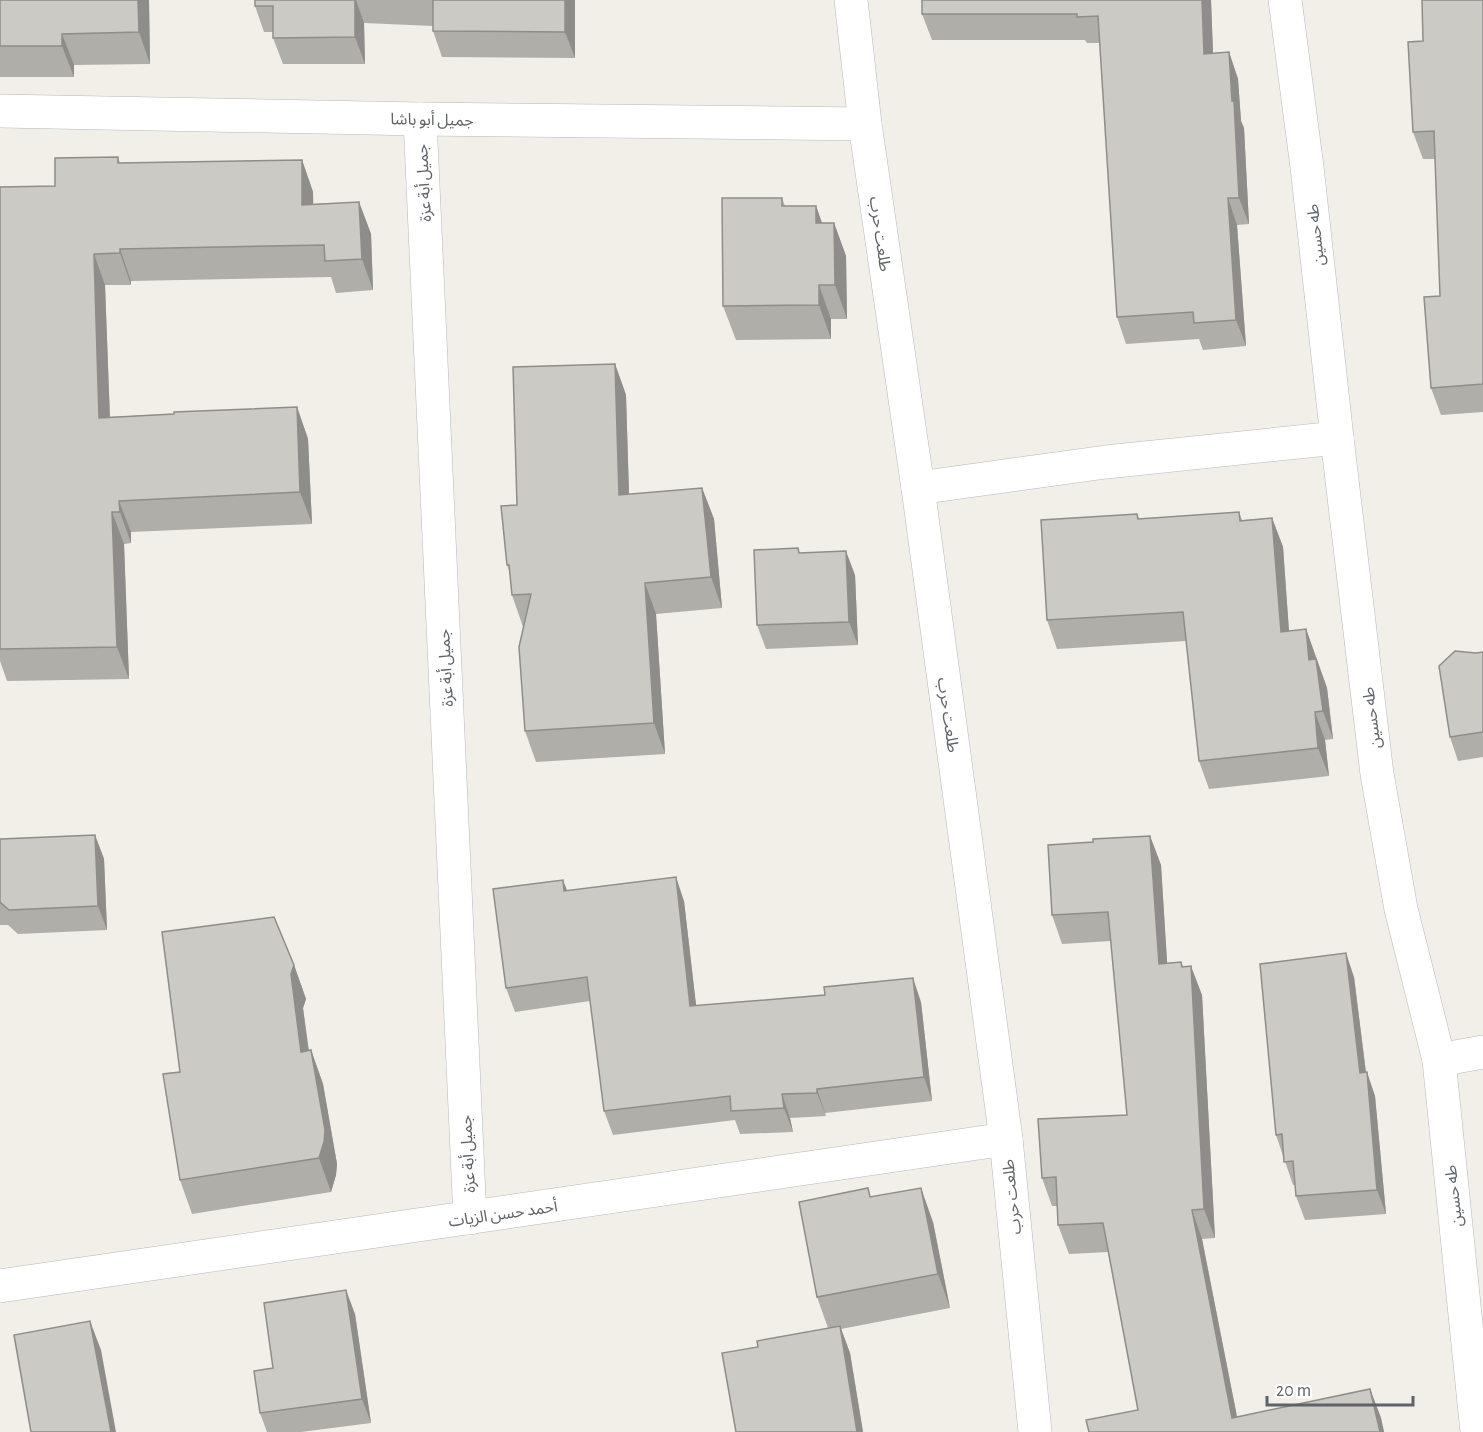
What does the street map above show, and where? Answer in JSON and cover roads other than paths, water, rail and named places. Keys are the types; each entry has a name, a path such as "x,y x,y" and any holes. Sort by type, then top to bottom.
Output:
{"street":[{"name":"طلعت حرب","path":"851,0 865,124 918,488 1006,1139 1035,1432"},
{"name":"طه حسين","path":"1286,0 1377,774 1401,909 1438,1060 1477,1432"},
{"name":"جميل أبو باشا","path":"0,111 865,124"},
{"name":"جميل أبة عزة","path":"420,119 470,1218"},
{"path":"918,488 1106,462 1337,438"},
{"path":"1438,1060 1483,1052"},
{"name":"أحمد حسن الزيات","path":"0,1286 1006,1139"}]}
